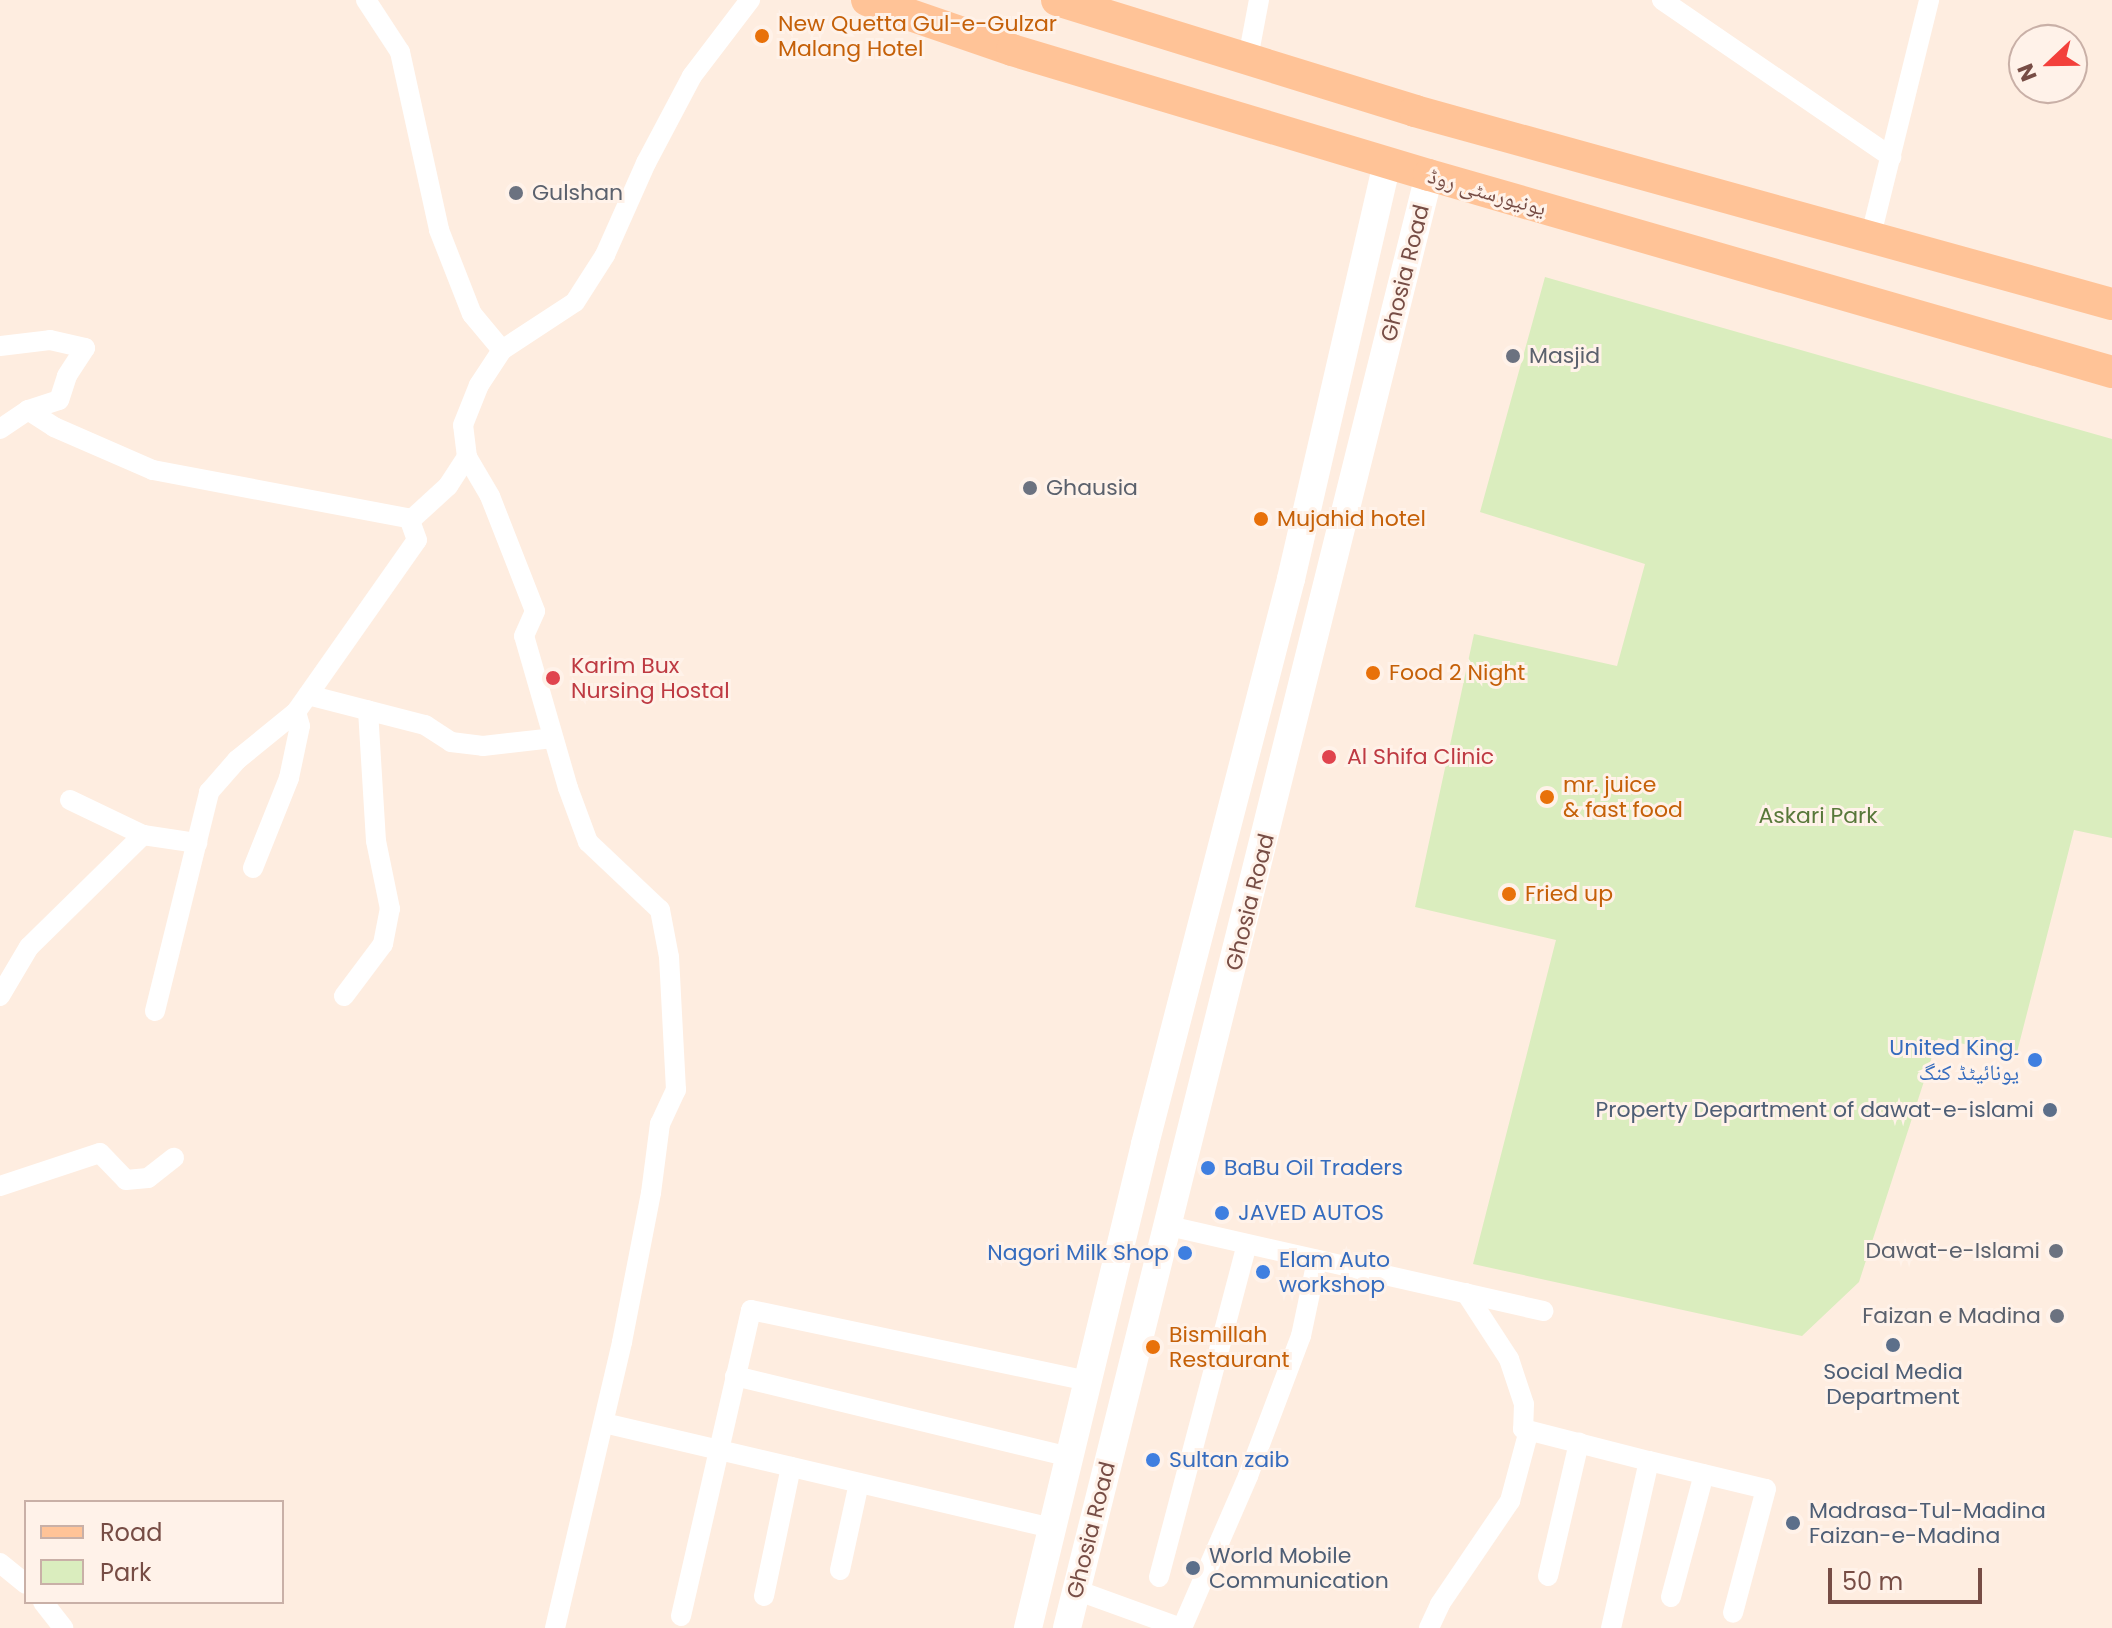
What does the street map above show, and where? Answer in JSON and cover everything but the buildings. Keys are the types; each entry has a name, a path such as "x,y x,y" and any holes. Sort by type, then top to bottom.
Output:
{"main road":[{"name":"یونیورسٹی روڈ","path":"867,0 1012,50 1429,175 2112,372"},
{"path":"1057,0 1415,111 2112,304"},
{"path":"1028,1628 1121,1241 1288,594 1387,162"},
{"name":"Ghosia Road","path":"1067,1628 1429,175"},
{"path":"1121,1241 1164,1238"}],"street":[{"path":"366,0 400,52 436,220 444,244 472,314 502,350"},
{"path":"555,1628 604,1423 651,1193 660,1124 676,1090 669,957 660,910 588,842 553,738 524,636 535,611 490,496 467,457 463,425 479,385 502,350 575,302 605,255 646,163 692,76 750,0"},
{"path":"1248,58 1259,0"},
{"path":"1662,0 1891,157"},
{"path":"1870,239 1929,0"},
{"path":"0,346 50,340 85,348 67,376 59,400 28,410 0,429"},
{"path":"28,410 54,427 153,470 409,518 448,486 467,457"},
{"path":"155,1011 209,792 237,760 302,703 417,540 409,518"},
{"path":"302,703 368,710 425,725 451,742 483,746 553,738"},
{"path":"253,868 289,778 302,703"},
{"path":"344,996 383,944 390,909 376,841 368,710"},
{"path":"70,800 143,835 197,843"},
{"path":"0,996 29,947 143,835"},
{"path":"0,1186 100,1153 126,1180 148,1178 174,1158"},
{"path":"1164,1238 1247,1244 1543,1311"},
{"path":"1159,1577 1247,1244"},
{"path":"1076,1590 1182,1628 1248,1476 1301,1336 1317,1260"},
{"path":"1466,1293 1509,1359 1524,1404 1523,1429 1766,1489 1733,1613"},
{"path":"681,1616 751,1310 1087,1381"},
{"path":"735,1376 1069,1457"},
{"path":"604,1423 1052,1528"},
{"path":"1429,1628 1440,1604 1510,1501 1529,1430"},
{"path":"1548,1576 1579,1443"},
{"path":"1611,1628 1649,1461"},
{"path":"764,1596 791,1467"},
{"path":"1671,1597 1704,1474"},
{"path":"840,1570 859,1483"},
{"path":"0,1563 24,1582"},
{"path":"45,1604 63,1628"}],"green space":[{"name":"Askari Park","path":"1545,277 2112,439 2112,838 2074,830 2016,1056 1938,1038 1859,1282 1802,1336 1473,1264 1556,940 1415,907 1474,634 1617,666 1645,564 1480,512"}],"place":[{"name":"New Quetta Gul-e-Gulzar Malang Hotel","path":"762,36"},
{"name":"Gulshan","path":"516,193"},
{"name":"Masjid","path":"1513,356"},
{"name":"Ghausia","path":"1030,488"},
{"name":"Mujahid hotel","path":"1261,519"},
{"name":"Food 2 Night","path":"1373,673"},
{"name":"Karim Bux Nursing Hostal","path":"553,678"},
{"name":"Al Shifa Clinic","path":"1329,757"},
{"name":"mr. juice & fast food","path":"1547,797"},
{"name":"Fried up","path":"1509,894"},
{"name":"United King۔ یونائیٹڈ کنگ","path":"2035,1060"},
{"name":"Property Department of dawat-e-islami","path":"2050,1110"},
{"name":"BaBu Oil Traders","path":"1208,1168"},
{"name":"JAVED AUTOS","path":"1222,1213"},
{"name":"Dawat-e-Islami","path":"2056,1251"},
{"name":"Nagori Milk Shop","path":"1185,1253"},
{"name":"Elam Auto workshop","path":"1263,1272"},
{"name":"Faizan e Madina","path":"2057,1316"},
{"name":"Social Media Department","path":"1893,1345"},
{"name":"Bismillah Restaurant","path":"1153,1347"},
{"name":"Sultan zaib","path":"1153,1460"},
{"name":"Madrasa-Tul-Madina Faizan-e-Madina","path":"1793,1523"},
{"name":"World Mobile Communication","path":"1193,1568"}]}
